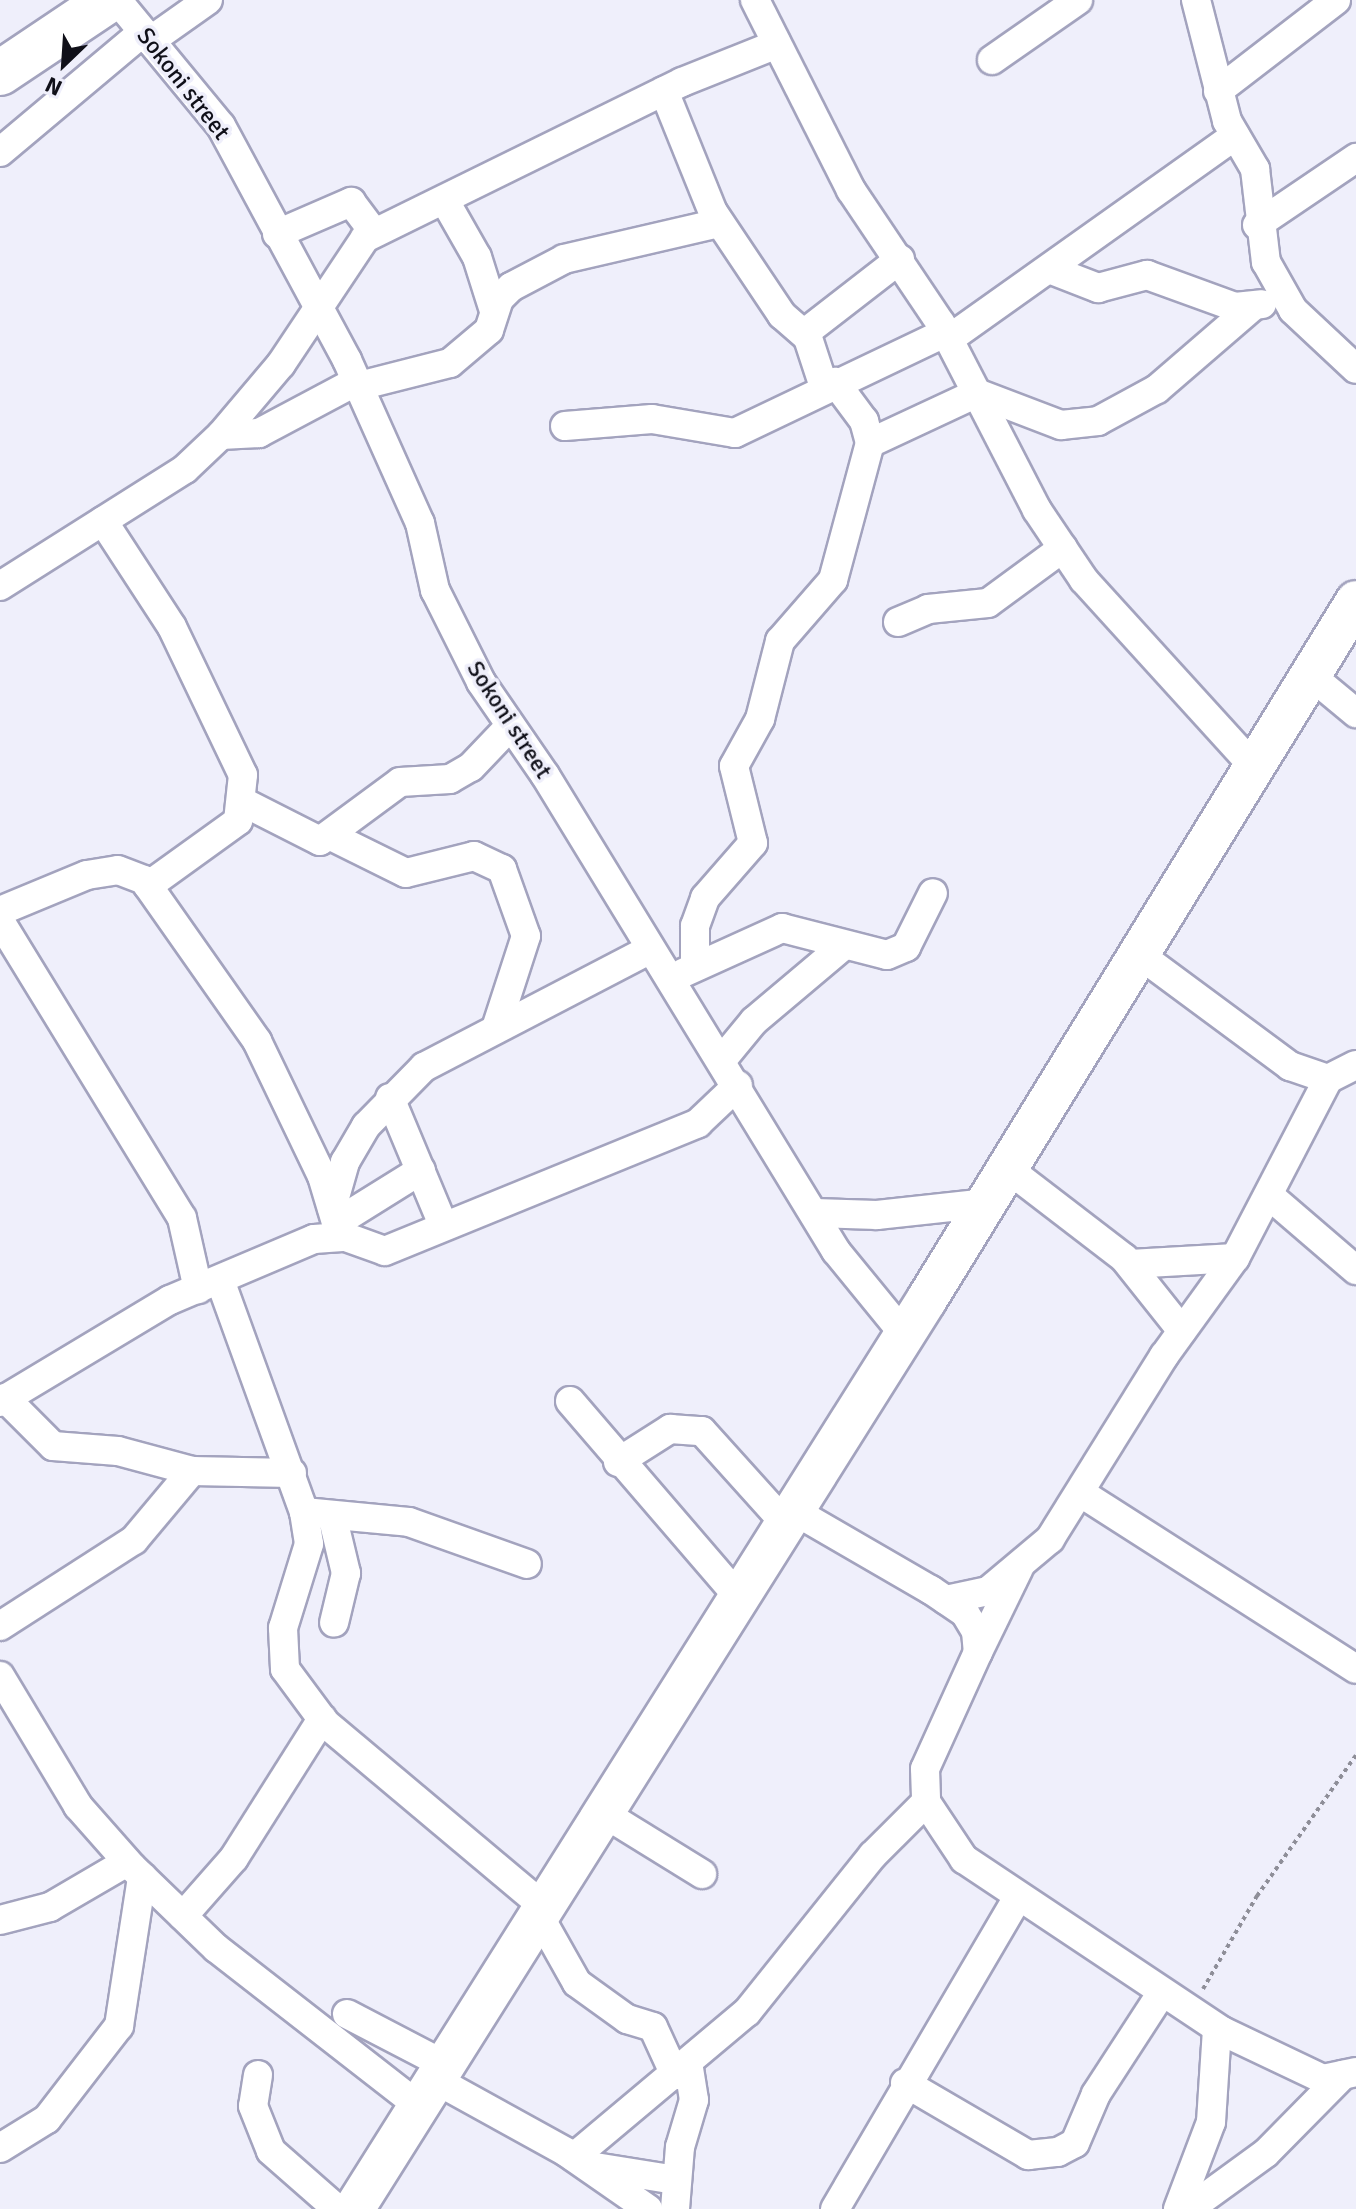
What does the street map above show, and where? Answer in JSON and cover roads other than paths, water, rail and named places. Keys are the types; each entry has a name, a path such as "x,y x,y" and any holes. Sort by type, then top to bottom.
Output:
{"highway":[{"path":"0,73 109,0"}],"street":[{"name":"Sokoni street","path":"117,0 221,126 358,383 420,523 435,590 510,726 668,981 738,1085 815,1213 904,1334"},
{"path":"0,152 146,36 208,0"},
{"path":"992,60 1078,0"},
{"path":"1196,0 1218,91 1261,191 1257,225 1284,293 1329,351 1356,369"},
{"path":"1218,91 1336,0"},
{"path":"760,2 777,44 851,190 900,259 947,336 1063,548 1152,660 1254,767"},
{"path":"0,586 185,469 221,435 281,364 315,304 374,232 445,201 664,91 777,44"},
{"path":"664,91 719,223 782,315 806,336 829,384 864,421 870,443 833,580 780,641 760,719 734,766 753,843 705,898 695,926 695,966"},
{"path":"565,426 652,419 735,433 829,384 947,336 1049,269 1235,136"},
{"path":"1257,225 1356,158"},
{"path":"445,201 477,257 494,311"},
{"path":"277,234 351,202 374,232"},
{"path":"221,435 284,423 358,383 450,363 474,347 511,287 564,259 719,223"},
{"path":"806,336 900,259"},
{"path":"1049,269 1098,288 1147,275 1251,308"},
{"path":"870,443 977,393 1061,425 1088,424 1157,389 1251,308 1284,293"},
{"path":"103,521 172,627 243,775 245,803 226,834 148,886"},
{"path":"898,622 928,609 988,603 1063,548"},
{"path":"354,2209 736,1594 987,1203 1356,601"},
{"path":"1310,675 1356,713"},
{"path":"333,837 400,782 450,779 471,767 510,726"},
{"path":"245,803 301,838 333,837 406,873 474,856 502,869 526,936 497,1025"},
{"path":"0,911 87,875 118,870 148,886 257,1041 336,1223 385,1251 698,1123 738,1085"},
{"path":"668,981 782,928 887,955 906,947 933,893"},
{"path":"0,921 182,1218 292,1473 304,1512 309,1544 303,1581 280,1649 297,1690 322,1719 540,1908 577,1983 627,2019 653,2027 682,2069 694,2100 675,2180 675,2209"},
{"path":"721,1061 754,1021 843,946"},
{"path":"336,1223 345,1162 390,1098 424,1067 497,1025 649,950"},
{"path":"1140,955 1290,1066 1328,1079"},
{"path":"946,1600 988,1591 1050,1539 1182,1331 1235,1258 1271,1197 1328,1079 1356,1065"},
{"path":"390,1098 443,1225"},
{"path":"1008,1169 1130,1264 1182,1331"},
{"path":"292,1473 192,1471 118,1451 53,1446 4,1394 209,1284 314,1239 421,1170"},
{"path":"1271,1197 1356,1270"},
{"path":"815,1213 877,1215 987,1203"},
{"path":"1130,1264 1235,1258"},
{"path":"570,1401 618,1462 736,1594"},
{"path":"618,1462 670,1429 702,1431 787,1515 965,1613 978,1652"},
{"path":"0,1626 134,1540 192,1471"},
{"path":"1081,1493 1356,1669"},
{"path":"304,1512 333,1519 409,1522 527,1564"},
{"path":"333,1519 346,1573 334,1623"},
{"path":"1019,1568 925,1769 926,1802 964,1859 1017,1899 1161,1994 1217,2029 1323,2079 1349,2073"},
{"path":"0,1676 78,1806 134,1869 183,1916 432,2083 580,2162 648,2209"},
{"path":"183,1916 234,1858 322,1719"},
{"path":"580,2162 747,2012 873,1855 926,1802"},
{"path":"600,1811 702,1874"},
{"path":"0,1920 50,1907 134,1869"},
{"path":"0,2148 47,2119 119,2026 134,1869"},
{"path":"835,2209 905,2083 1017,1899"},
{"path":"905,2083 1028,2155 1058,2152 1075,2143 1096,2094 1161,1994"},
{"path":"347,2014 432,2083"},
{"path":"1178,2209 1211,2122 1217,2029"},
{"path":"1189,2209 1266,2153 1349,2073"},
{"path":"258,2075 253,2106 271,2151 337,2209"},
{"path":"580,2162 675,2180"}]}
